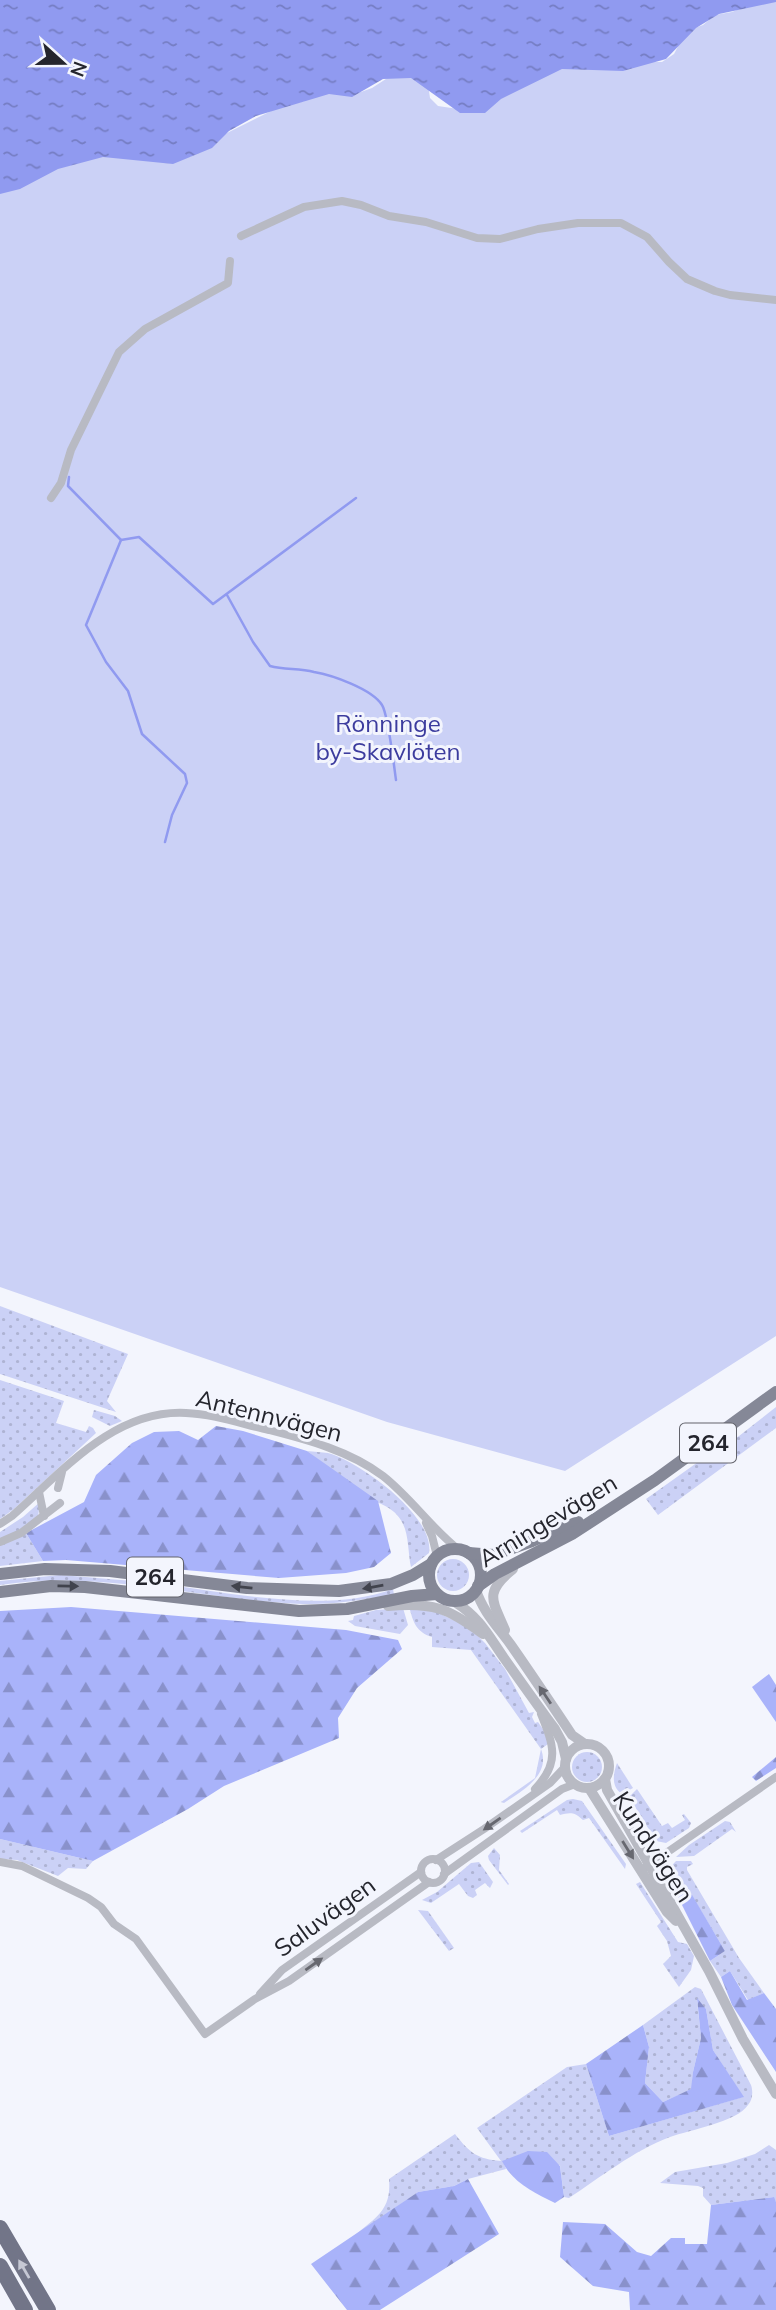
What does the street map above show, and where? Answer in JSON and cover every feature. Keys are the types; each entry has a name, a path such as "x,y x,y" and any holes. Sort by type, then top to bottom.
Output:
{"highway":[{"path":"0,2228 48,2310"},
{"path":"0,2266 25,2310"}],"main road":[{"name":"Arningevägen","path":"477,1588 495,1574 572,1534 639,1491 776,1392"},
{"name":"Arningevägen","path":"464,1551 493,1555 568,1527 639,1491"},
{"name":"264","path":"0,1574 45,1569 110,1571 247,1588 339,1591 391,1584 413,1575 447,1550 464,1551"},
{"path":"464,1551 480,1568 477,1588"},
{"path":"434,1560 429,1580 437,1594 445,1600 455,1602"},
{"name":"264","path":"0,1592 51,1586 85,1587 277,1610 347,1609 412,1596 437,1594"},
{"name":"264","path":"455,1602 470,1596 477,1588"}],"street":[{"path":"241,236 296,210 342,201 477,238 500,239 538,229 578,223 621,223 647,237 687,278 730,295 776,300"},
{"path":"51,498 61,484 71,450 118,352 145,329 228,283 230,261"},
{"name":"Antennvägen","path":"0,1524 98,1441 127,1424 160,1414 186,1413 215,1417 298,1437 346,1454 382,1475 444,1538 464,1551"},
{"path":"58,1488 62,1472"},
{"path":"39,1492 44,1516"},
{"path":"0,1542 21,1532 60,1503"},
{"name":"Antennvägen","path":"421,1514 432,1536 434,1560"},
{"path":"509,1643 492,1602 494,1588 503,1577 533,1553"},
{"path":"455,1602 471,1613 485,1628 555,1729 567,1774 575,1784 589,1788 597,1785 605,1779 609,1764 605,1753 572,1735 480,1604 477,1588"},
{"path":"347,1609 416,1603 433,1606 461,1617 492,1640"},
{"path":"523,1802 543,1779 553,1756 553,1746 536,1702"},
{"path":"566,1763 573,1749 585,1744"},
{"name":"Saluvägen","path":"255,1998 282,1970 421,1872 427,1861 436,1860 474,1837 550,1783 566,1763"},
{"path":"645,1868 776,1777"},
{"name":"Kundvägen","path":"605,1779 607,1790 645,1868"},
{"name":"Saluvägen","path":"0,1862 22,1866 101,1907 114,1924 136,1939 205,2034 255,1998 289,1981 429,1882 437,1882 444,1874 562,1789 575,1784"},
{"name":"Kundvägen","path":"589,1788 684,1927 743,2039 776,2094"},
{"path":"436,1860 444,1867 444,1874"},
{"path":"421,1872 429,1882"}],"green space":[{"name":"Rönninge by-Skavlöten","path":"776,0 776,1336 565,1471 387,1422 0,1287 0,189 88,155 190,157 223,135 277,108 305,101 330,89 361,92 389,77 416,75 428,85 430,98 438,106 458,109 548,63 662,62 674,54 686,31 703,25 715,15 732,12 754,3"},
{"path":"0,1306 128,1354 107,1401 116,1412 0,1374"},
{"path":"0,1380 64,1401 56,1423 86,1432 89,1426 96,1433 0,1519"},
{"path":"776,1407 776,1428 658,1515 646,1499 739,1436"},
{"path":"94,1410 122,1421 110,1426 92,1417"},
{"path":"216,1426 243,1431 307,1451 378,1501 391,1553 374,1567 346,1573 279,1578 66,1560 43,1561 26,1533 84,1502 96,1475 132,1443 154,1432 179,1431 198,1440"},
{"path":"307,1451 328,1453 342,1458 393,1492 420,1523 428,1538 429,1553 411,1567 406,1534 399,1517 389,1508 359,1492"},
{"path":"40,1502 38,1517 0,1539 0,1532"},
{"path":"26,1533 43,1561 0,1566 0,1546"},
{"path":"453,1559 465,1563 469,1575 465,1587 453,1591 441,1587 437,1575 441,1563"},
{"path":"60,1575 309,1601 367,1596 393,1589 394,1595 338,1603 303,1604 114,1583 38,1581 0,1585 0,1581"},
{"path":"409,1606 426,1607 470,1628 505,1669 529,1713 534,1712 532,1717 547,1735 548,1744 541,1749 471,1650 432,1647 432,1637 416,1626"},
{"path":"71,1607 346,1630 398,1640 402,1649 357,1688 338,1718 339,1738 224,1786 93,1861 0,1839 0,1611"},
{"path":"403,1608 408,1625 400,1634 355,1626 348,1621 353,1620 354,1616 376,1610"},
{"path":"769,1674 776,1685 776,1722 752,1687"},
{"path":"541,1749 542,1767 538,1774 533,1781 504,1803 501,1802 535,1778"},
{"path":"587,1752 593,1753 601,1761 601,1773 593,1781 587,1782 581,1781 573,1773 572,1767 573,1761 581,1753"},
{"path":"776,1757 776,1768 756,1781 752,1777"},
{"path":"617,1763 633,1788 622,1794 616,1788 614,1780"},
{"path":"637,1789 662,1826 668,1823 672,1828 685,1820 682,1815 684,1814 691,1823 689,1828 666,1843 656,1841 629,1797"},
{"path":"567,1800 582,1801 626,1864 625,1869 589,1818 583,1820 572,1813 560,1815 557,1810 522,1833 520,1831"},
{"path":"725,1821 730,1822 736,1832 732,1829 694,1856 676,1857 689,1845"},
{"path":"0,1839 93,1861 86,1869 68,1868 58,1876 17,1860 0,1859"},
{"path":"494,1848 500,1855 499,1870 508,1885 489,1860 488,1856"},
{"path":"676,1861 691,1861 693,1864 687,1867 687,1870 739,1958 764,1993 748,2000 730,1971 721,1977 710,1961 725,1951 688,1889 677,1895 671,1885 668,1873"},
{"path":"479,1862 493,1882 490,1888 485,1883 475,1890 477,1895 473,1898 468,1896 459,1884 431,1903 422,1900 437,1892 471,1863"},
{"path":"640,1882 678,1942 687,1944 694,1956 691,1970 679,1987 663,1964 671,1956 667,1941 657,1926 661,1922 636,1884"},
{"path":"688,1888 725,1951 710,1961 677,1895"},
{"path":"418,1910 428,1911 454,1948 449,1951"},
{"path":"730,1971 747,2000 764,1993 776,2009 776,2072 732,2005 721,1977"},
{"path":"695,1987 701,1989 751,2085 751,2100 742,2111 723,2121 670,2137 643,2149 569,2198 564,2197 560,2165 503,2161 506,2169 468,2179 454,2186 418,2192 352,2238 384,2207 388,2199 389,2179 455,2134 475,2154 501,2161 477,2128 567,2067 586,2064 609,2136 743,2097 713,2050 706,2009 697,2000 701,2038 692,2089 663,2102 645,2083 649,2047 643,2025"},
{"path":"697,1998 706,2009 713,2050 744,2097 609,2136 586,2064 643,2025 649,2047 645,2083 663,2102 691,2089 701,2038"},
{"path":"769,2145 776,2150 776,2202 773,2197 711,2205 703,2196 703,2188 660,2183 675,2172 727,2163 755,2154"},
{"path":"528,2151 547,2152 560,2166 564,2197 555,2203 518,2181 502,2161"},
{"path":"468,2179 499,2234 380,2310 347,2310 311,2264 418,2192 454,2186"},
{"path":"774,2197 776,2310 630,2310 629,2292 593,2286 560,2257 563,2222 605,2224 637,2252 651,2256 671,2238 685,2238 685,2244 707,2244 711,2205"}],"water":[{"path":"0,0 776,2 719,14 696,28 666,59 623,71 562,69 501,99 485,113 460,113 411,78 383,79 352,97 329,94 256,116 229,131 212,148 173,164 103,157 58,169 20,189 0,194"}],"waterway":[{"path":"69,477 68,486 121,540 86,625 106,662 128,691 142,734 185,774 187,783 172,815 165,842"},
{"path":"121,540 139,537 213,604 356,498"},
{"path":"227,595 253,642 270,666 331,676 361,688 377,699 386,719 396,780"}]}
